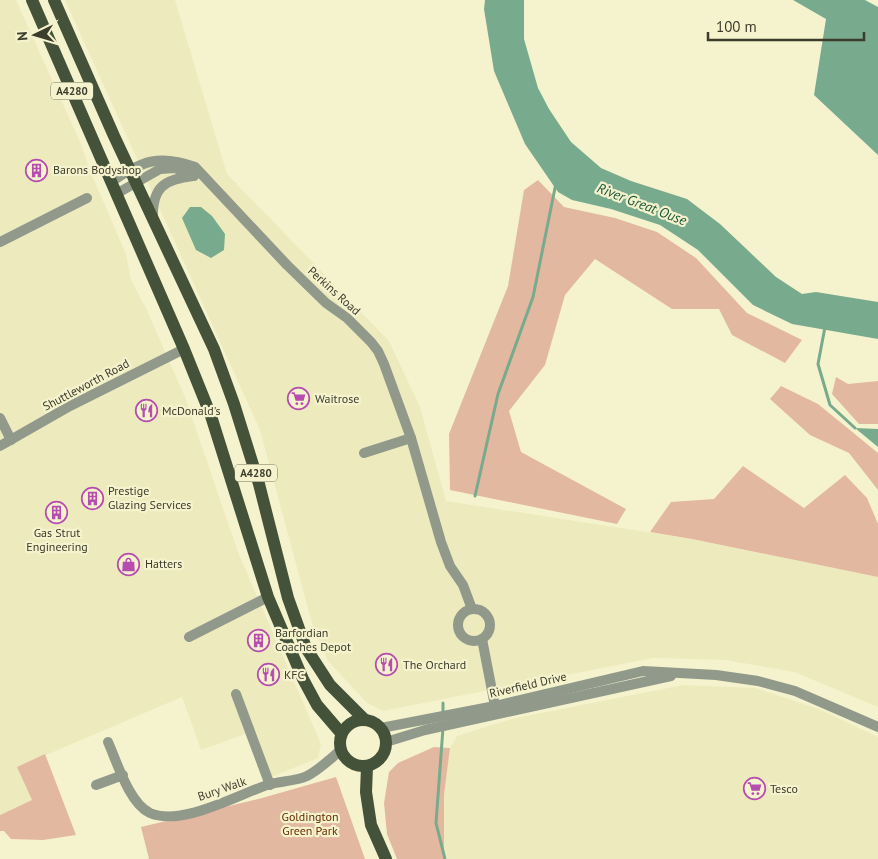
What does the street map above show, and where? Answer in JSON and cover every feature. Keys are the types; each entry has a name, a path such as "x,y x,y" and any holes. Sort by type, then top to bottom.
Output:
{"main road":[{"name":"A4280","path":"32,0 184,349 211,416 268,597 312,697 317,706 341,733"},
{"name":"A4280","path":"54,0 214,349 234,404 259,484 288,598 306,648 330,685 365,720"},
{"path":"365,720 381,728 386,742 384,754 375,764 366,767 352,764 340,751 339,744 341,733 348,725 356,721 365,720"},
{"path":"366,767 366,792 371,825 386,859"}],"street":[{"name":"Perkins Road","path":"114,188 130,169 152,160 177,160 195,167 288,265 326,303 347,318 378,351 411,438 441,542 450,566 463,585 472,610"},
{"name":"Perkins Road","path":"114,188 136,182 160,169 175,168 209,181"},
{"path":"153,218 153,205 160,187 175,178 194,176"},
{"path":"0,242 87,198"},
{"name":"Shuttleworth Road","path":"0,446 70,406 184,349"},
{"path":"0,418 11,440"},
{"path":"364,453 411,438"},
{"path":"189,637 268,597"},
{"path":"467,611 482,612 489,618 490,627 488,633 482,639 477,641 466,638 459,629 460,619 467,611"},
{"path":"482,639 495,706"},
{"name":"Riverfield Drive","path":"386,742 424,725 643,671 716,675 758,681 795,691 878,727"},
{"name":"Riverfield Drive","path":"381,728 398,724 424,725 681,673"},
{"path":"236,694 270,785"},
{"name":"Bury Walk","path":"108,742 129,790 140,805 151,813 169,816 189,813 226,802 270,785 306,777 340,751"},
{"path":"96,785 123,775"}],"shaded area":[{"path":"0,0 16,0 81,144 89,168 126,254 131,280 146,308 185,397 238,552 321,744 318,758 264,780 245,734 201,750 182,697 18,767 32,800 0,815"},
{"path":"65,0 175,0 227,174 389,341 420,407 446,501 692,539 878,577 878,707 794,672 725,660 653,658 383,711 367,703 328,661 314,631 260,430"},
{"name":"Tesco","path":"683,685 756,688 819,709 878,737 878,859 444,859 444,795 450,748 457,736 511,719"}],"green space":[{"path":"538,180 564,207 615,218 657,232 696,258 747,313 802,340 785,363 732,335 719,309 672,309 595,259 565,295 545,365 509,411 521,452 626,509 617,524 450,490 449,434 508,286 524,190"},
{"path":"836,377 848,384 878,381 878,424 859,424 832,394"},
{"path":"781,386 818,404 878,453 878,490 849,453 810,435 770,399"},
{"path":"743,466 804,508 845,475 867,498 878,524 878,577 650,532 671,502 714,499"},
{"path":"434,747 450,748 444,795 444,859 397,859 387,834 384,803 389,772 398,763"},
{"path":"45,754 76,835 43,840 11,839 4,831 0,831 0,815 32,800 17,767"},
{"name":"Goldington Green Park","path":"336,777 365,859 149,859 141,827 262,798"}],"water":[{"name":"River Great Ouse","path":"485,0 524,0 524,39 538,88 549,109 571,142 601,168 631,181 687,199 720,224 776,277 802,294 816,292 878,302 878,339 792,324 753,305 698,250 660,225 611,209 572,200 558,192 525,144 494,71 484,9"},
{"path":"793,0 865,0 878,7 878,155 814,95 826,19"},
{"path":"190,207 201,207 212,216 225,234 224,250 211,258 196,250 182,218"},
{"path":"855,428 878,429 878,447"}],"waterway":[{"path":"475,496 498,394 533,297 556,183"},
{"path":"825,327 818,364 830,405 855,428"},
{"path":"443,703 443,715"},
{"path":"443,728 436,823 445,859"}],"place":[{"name":"Barons Bodyshop","path":"37,170"},
{"name":"Waitrose","path":"299,399"},
{"name":"McDonald's","path":"146,411"},
{"name":"Prestige Glazing Services","path":"92,498"},
{"name":"Gas Strut Engineering","path":"57,512"},
{"name":"Hatters","path":"129,564"},
{"name":"Barfordian Coaches Depot","path":"259,640"},
{"name":"The Orchard","path":"387,665"},
{"name":"KFC","path":"268,675"},
{"name":"Tesco","path":"754,789"}]}
